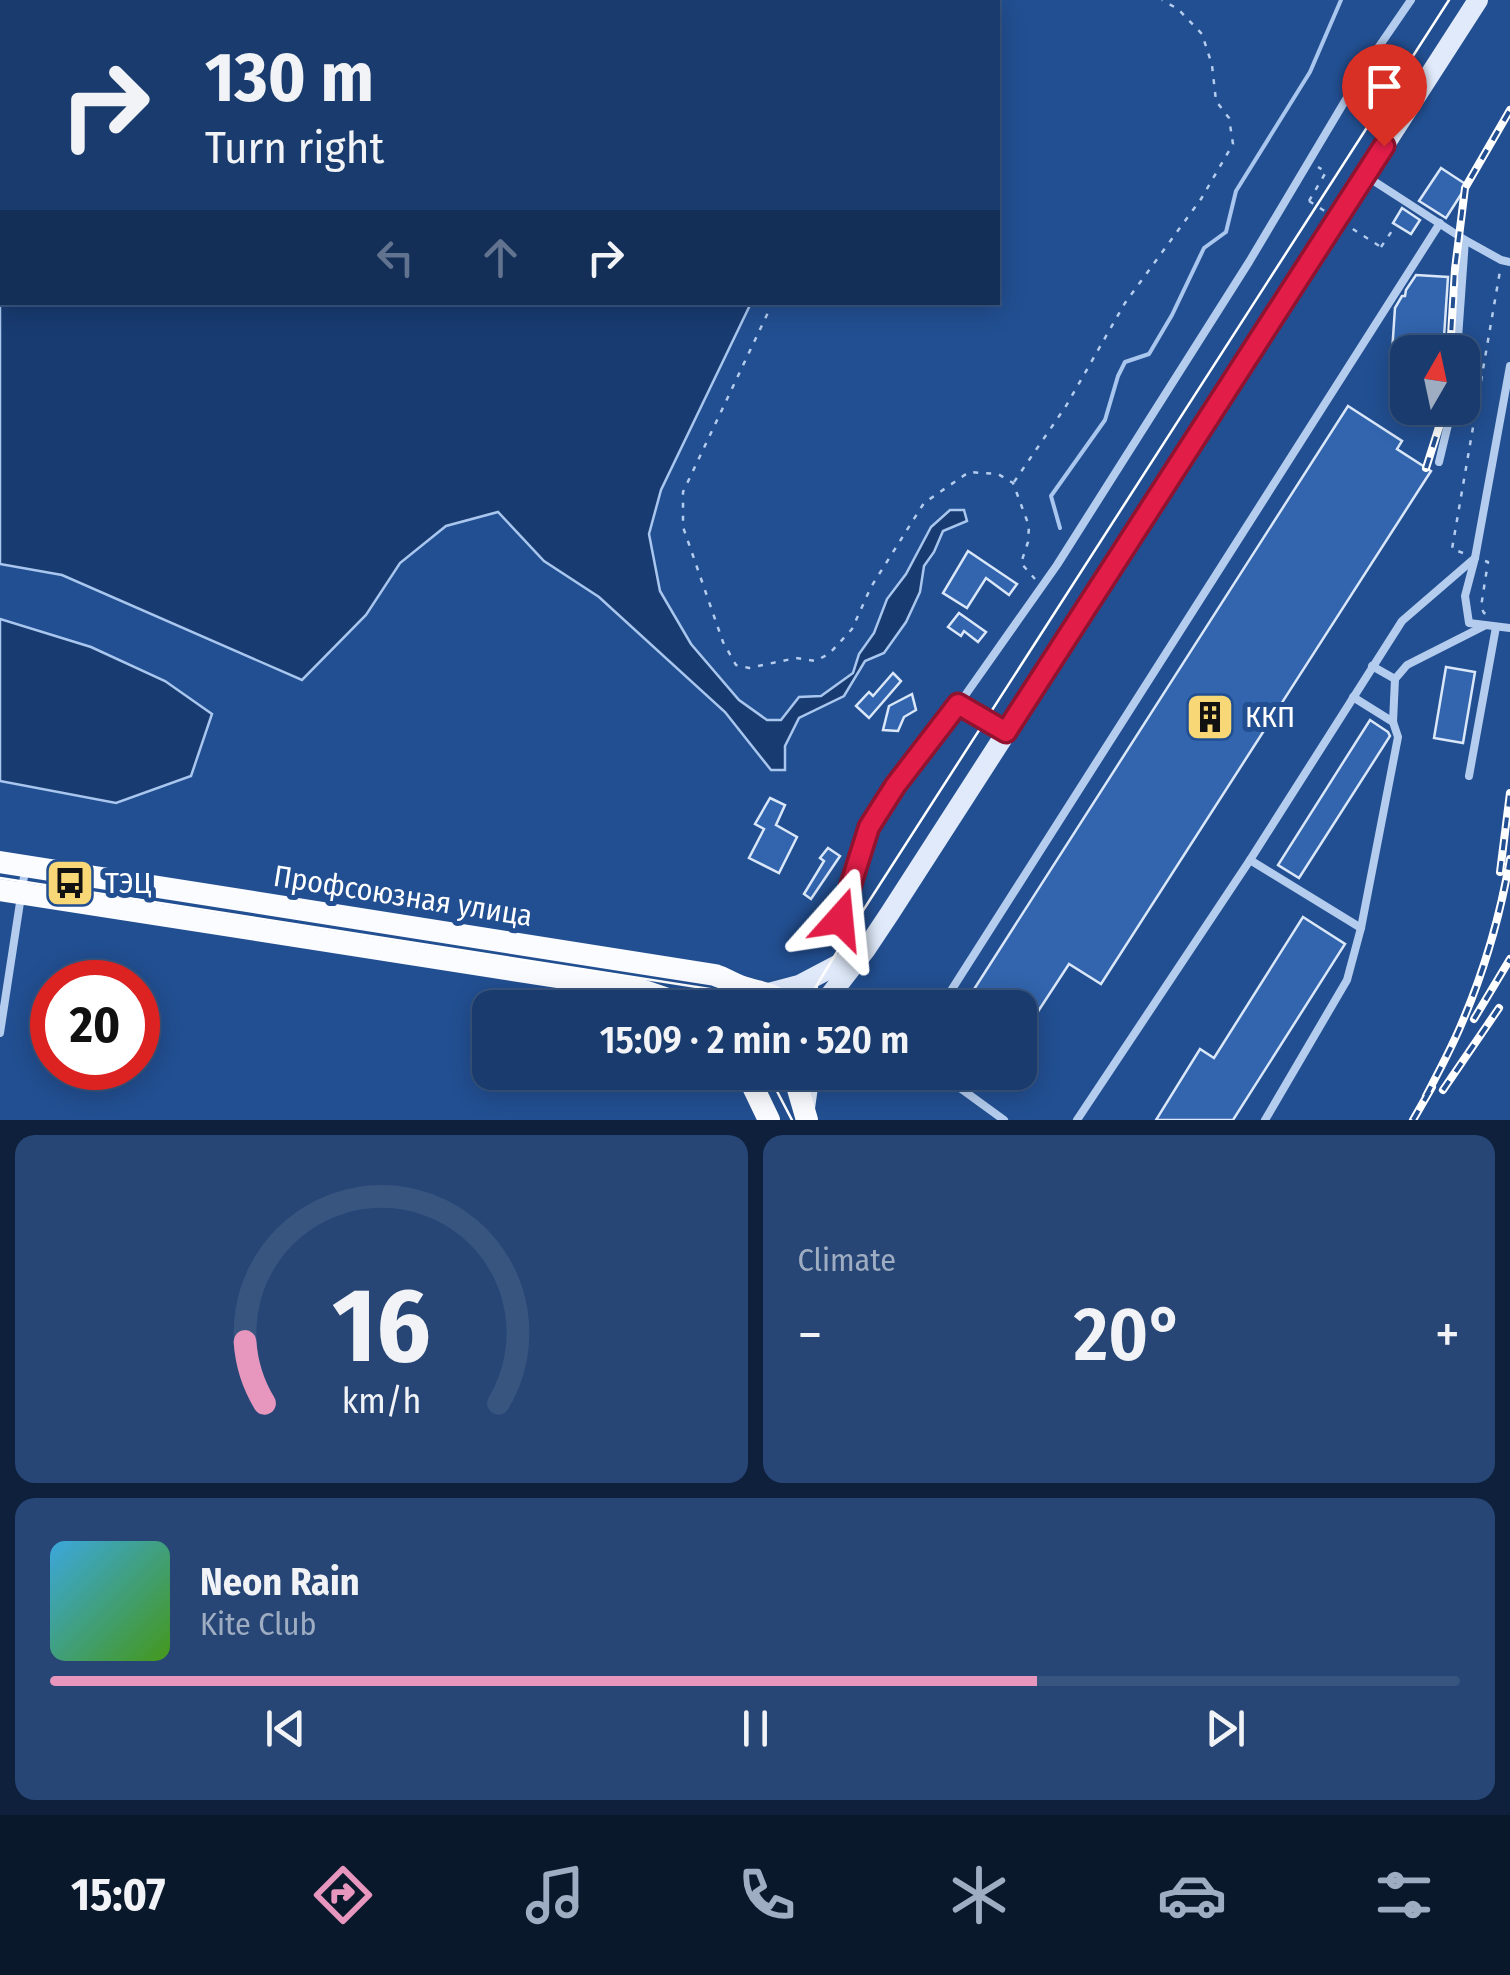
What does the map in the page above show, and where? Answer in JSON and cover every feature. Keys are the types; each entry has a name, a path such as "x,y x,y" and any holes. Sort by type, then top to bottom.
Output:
{"main road":[{"path":"844,990 866,949 1478,0"},
{"name":"Профсоюзная улица","path":"0,862 715,974 752,990"},
{"name":"Профсоюзная улица","path":"6,891 641,990"},
{"path":"784,990 815,978 866,949"},
{"path":"834,990 866,949"},
{"path":"755,1090 769,1120"},
{"path":"798,1090 806,1117"},
{"path":"806,1117 808,1090"}],"lane":[{"path":"866,949 839,929 869,827 1042,588 1249,262 1366,64 1411,0"},
{"path":"1366,176 1465,240 1510,262"},
{"path":"951,990 1440,223"},
{"path":"1458,335 1465,240"},
{"path":"1510,366 1465,596 1469,623 1510,628"},
{"path":"1439,462 1448,425"},
{"path":"1077,1120 1250,860 1402,621 1475,558"},
{"path":"1265,1120 1347,980 1361,928 1398,736 1393,722 1394,678 1407,665 1484,626"},
{"path":"1469,776 1496,627"},
{"path":"1372,666 1394,678"},
{"path":"1353,697 1393,722"},
{"path":"958,704 1006,732"},
{"path":"1250,860 1361,928"},
{"path":"0,1033 6,891 26,866"},
{"path":"963,1090 1004,1120"}],"path":[{"path":"1013,483 1066,406 1125,303 1201,199 1233,144 1229,118 1216,101 1212,65 1202,34 1162,0"},
{"path":"1326,172 1309,201 1381,247 1396,224"},
{"path":"1493,616 1481,607 1488,562 1452,549 1500,272"},
{"path":"772,305 683,492 684,528 723,642 736,664 748,668 796,658 816,661 830,653 852,629 871,587 924,503 969,472 998,474 1013,483 1029,526 1021,562 1042,588"}],"water":[{"path":"0,305 750,305 661,490 649,534 660,591 691,644 739,700 767,720 781,720 799,697 821,696 853,673 887,599 906,574 931,527 950,510 964,510 967,521 943,531 924,566 920,592 906,622 884,653 865,661 844,696 799,718 785,746 785,770 771,770 725,712 599,597 544,561 498,512 446,526 400,563 366,615 302,680 62,575 0,564"},
{"path":"0,619 91,647 165,681 212,714 191,776 116,803 0,781"}],"building":[{"path":"1441,168 1467,185 1446,218 1419,201"},
{"path":"1402,208 1420,220 1411,234 1393,223"},
{"path":"1416,275 1448,277 1444,335 1393,335 1395,308"},
{"name":"ККП","path":"1348,406 1402,441 1397,449 1431,471 1101,984 1069,964 1037,1013 1037,990 974,990"},
{"path":"968,551 1017,584 1009,595 986,578 967,608 943,593"},
{"path":"959,613 986,632 978,642 964,631 961,636 948,627"},
{"path":"1446,667 1475,672 1463,743 1434,738"},
{"path":"893,673 901,681 869,718 856,706 869,692 873,696"},
{"path":"912,694 916,710 904,717 898,731 883,730 889,706"},
{"path":"1370,720 1390,736 1299,878 1278,865"},
{"path":"770,798 785,805 776,825 797,837 779,873 749,858 764,829 755,824"},
{"path":"828,848 840,856 811,899 804,894"},
{"path":"1303,917 1345,944 1233,1120 1156,1120 1200,1049 1214,1058"}],"waterway":[{"path":"1060,528 1051,496 1105,420 1125,362 1149,354 1204,248 1226,232 1236,191 1310,72 1341,0"}],"tram line":[{"path":"814,990 1449,0"},
{"path":"0,878 774,999 802,996 817,987"},
{"path":"776,1090 792,1120"}],"railway":[{"path":"1451,335 1465,188 1510,110"},
{"path":"1426,468 1440,425"},
{"path":"1500,872 1510,793"},
{"path":"1426,1096 1477,985 1510,859"},
{"path":"1474,1019 1510,959"},
{"path":"1443,1090 1499,1008"},
{"path":"1413,1120 1432,1087"}],"place":[{"name":"ККП","path":"1210,717"},
{"name":"ТЭЦ","path":"70,883"}],"route":[{"path":"840,919 869,827 895,786 958,704 1006,732 1384,146"}]}
